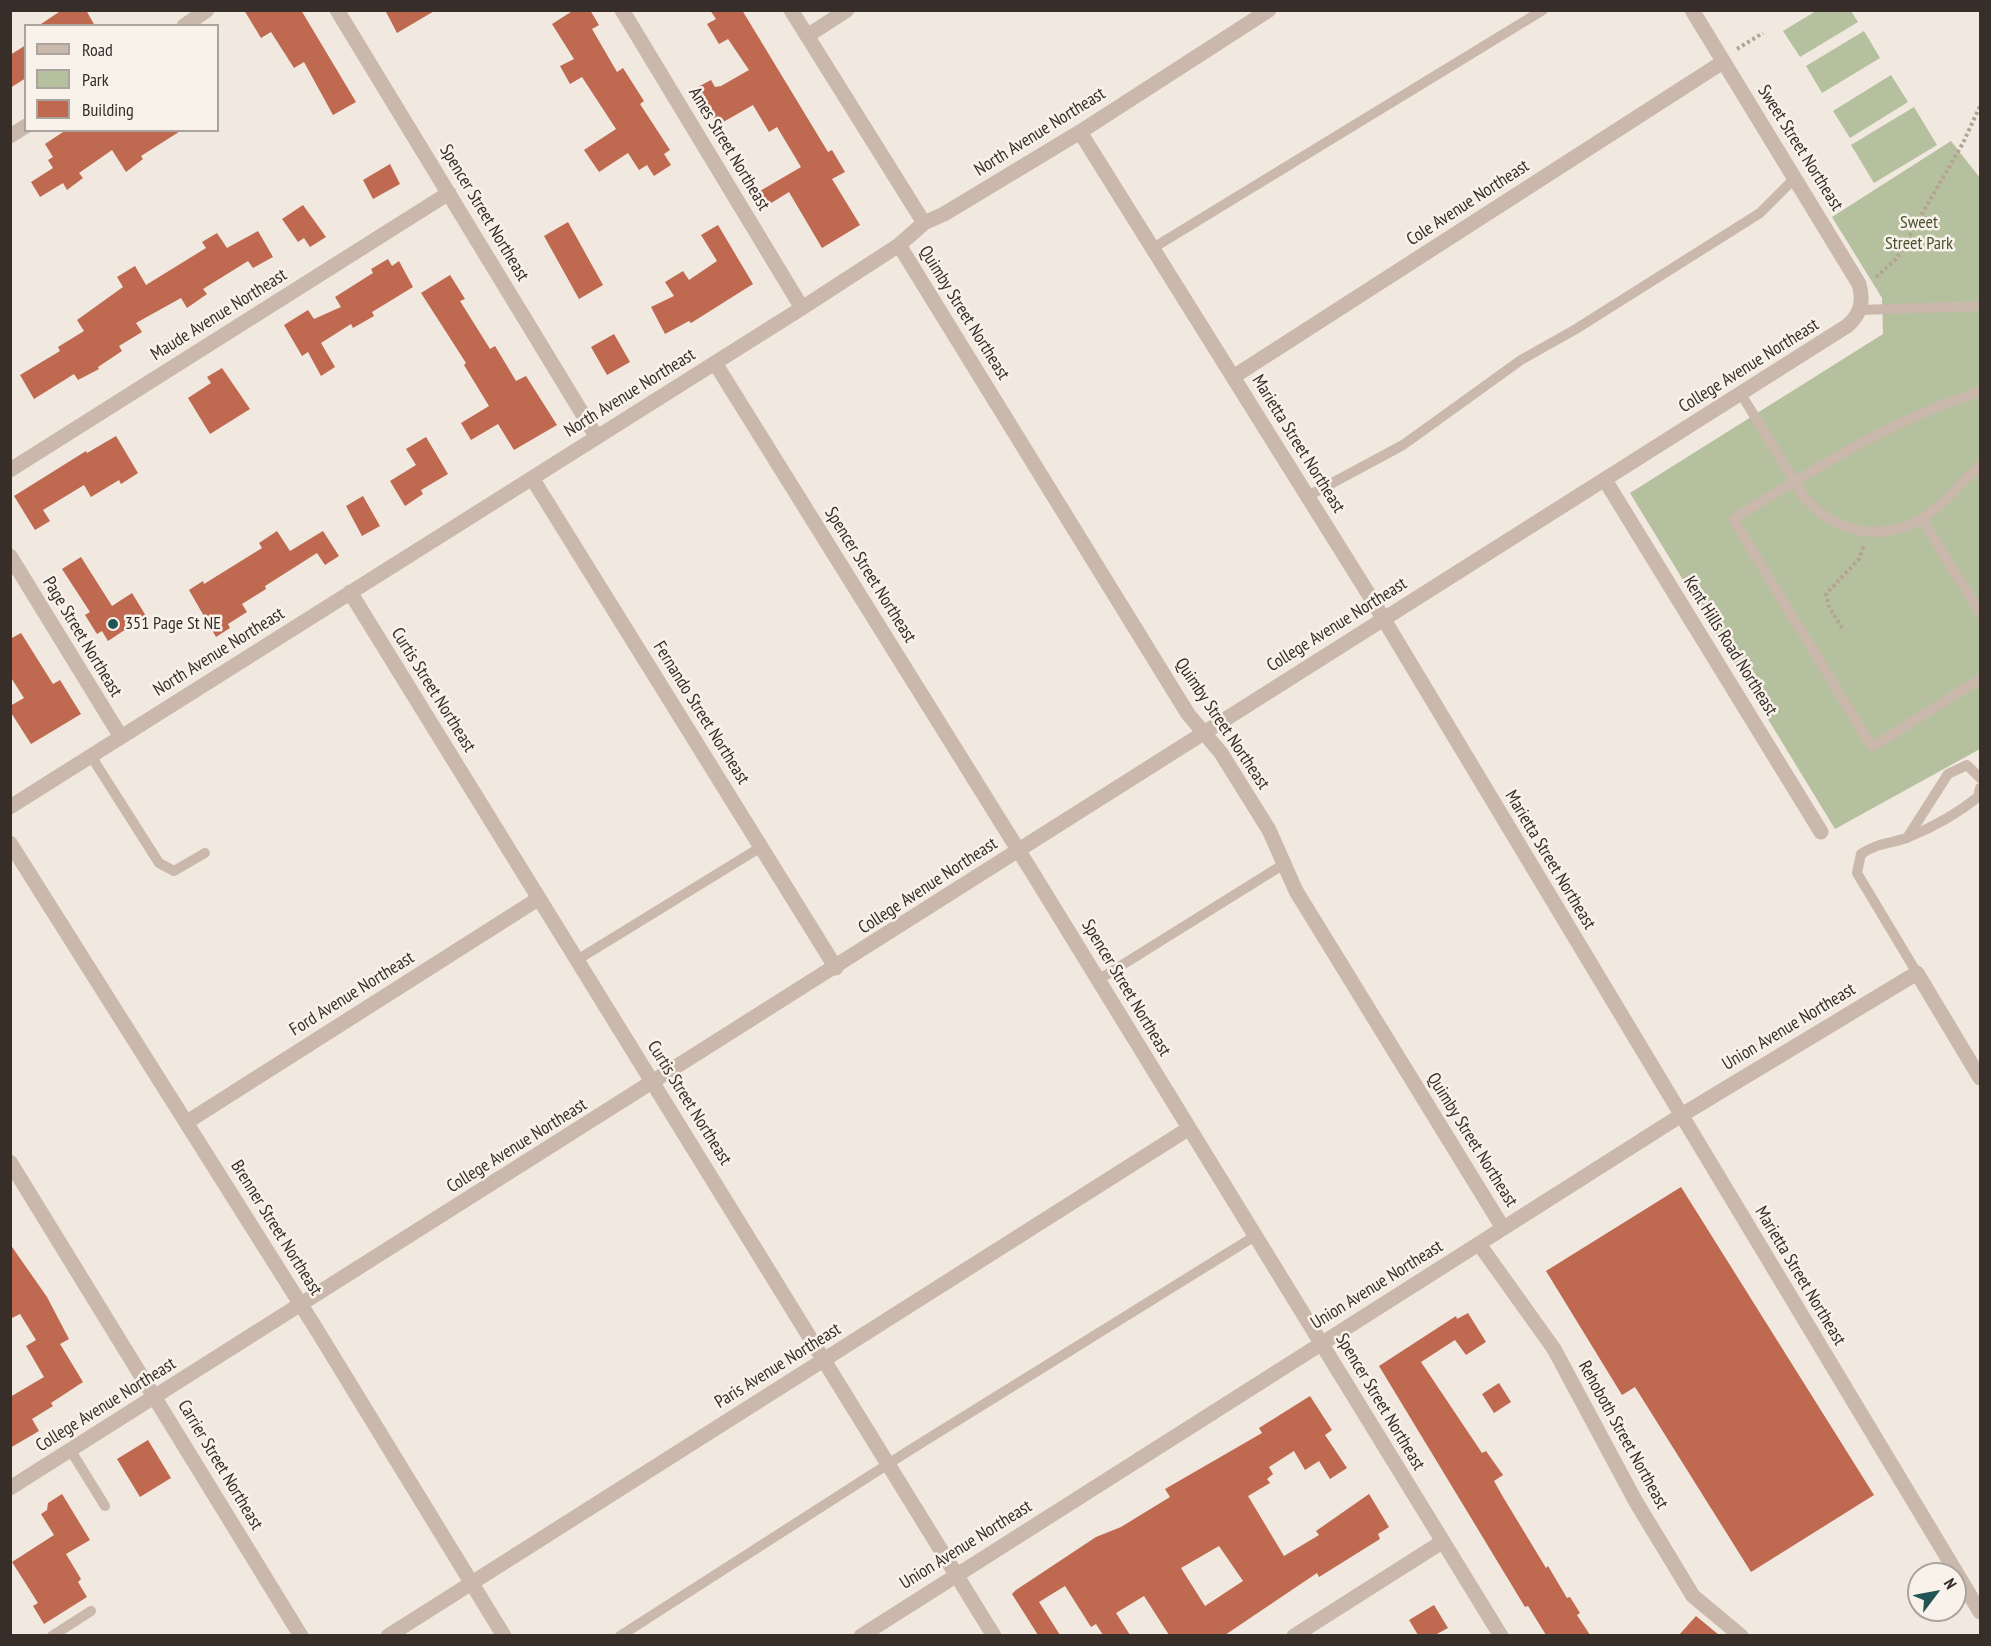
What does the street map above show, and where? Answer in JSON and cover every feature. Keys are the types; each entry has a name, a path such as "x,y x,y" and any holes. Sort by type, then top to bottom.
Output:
{"street":[{"path":"187,24 207,10"},
{"name":"Spencer Street Northeast","path":"337,10 596,436"},
{"name":"Ames Street Northeast","path":"622,10 802,308"},
{"name":"Quimby Street Northeast","path":"791,10 924,223"},
{"path":"807,36 847,10"},
{"name":"North Avenue Northeast","path":"10,807 802,308 899,246 924,223 944,214 1080,132 1269,10"},
{"name":"Sweet Street Northeast","path":"1692,10 1859,284 1862,294 1860,310"},
{"name":"Cole Avenue Northeast","path":"1233,377 1723,62"},
{"path":"10,136 24,127"},
{"name":"Marietta Street Northeast","path":"1080,132 1383,619 1980,1612"},
{"name":"Maude Avenue Northeast","path":"10,470 449,193"},
{"name":"Quimby Street Northeast","path":"899,246 1188,714 1221,753 1269,830 1296,891 1503,1228"},
{"name":"College Avenue Northeast","path":"10,1488 1836,335 1853,321 1860,310"},
{"name":"Spencer Street Northeast","path":"715,363 1019,851 1501,1635"},
{"name":"Fernando Street Northeast","path":"532,478 836,968"},
{"name":"Kent Hills Road Northeast","path":"1605,480 1821,832"},
{"name":"Page Street Northeast","path":"10,556 121,738"},
{"name":"Curtis Street Northeast","path":"350,592 994,1635"},
{"name":"Brenner Street Northeast","path":"10,843 187,1122 504,1635"},
{"name":"Ford Avenue Northeast","path":"187,1122 538,899"},
{"path":"1917,972 1980,1077"},
{"name":"Union Avenue Northeast","path":"861,1635 1680,1116 1917,972"},
{"name":"Paris Avenue Northeast","path":"388,1635 1188,1129"},
{"name":"Carrier Street Northeast","path":"10,1162 301,1635"},
{"name":"Rehoboth Street Northeast","path":"1479,1244 1554,1349 1636,1502 1693,1596 1741,1635"},
{"path":"1294,1635 1442,1542"}],"lane":[{"path":"1153,248 1543,10"},
{"path":"1308,496 1403,445 1521,360 1576,329 1760,213 1795,178"},
{"path":"1860,310 1980,306"},
{"path":"1980,392 1958,399 1861,442 1732,519 1872,747 1980,680"},
{"path":"1741,394 1793,482 1816,511 1847,529 1867,532 1888,531 1922,519 1980,466"},
{"path":"1922,519 1980,613"},
{"path":"91,756 159,863 174,871 205,853"},
{"path":"1907,838 1948,774 1967,765 1980,778"},
{"path":"1917,972 1857,873 1861,854 1875,844 1907,838 1965,808 1978,797 1980,788"},
{"path":"577,960 761,847"},
{"path":"1098,980 1284,864"},
{"path":"620,1635 1255,1236"},
{"path":"71,1451 105,1506"},
{"path":"52,1635 92,1611"}],"path":[{"path":"1737,49 1763,33"},
{"path":"1876,278 1896,260 1963,143 1980,106"},
{"path":"1842,628 1829,607 1826,594 1859,559 1864,544"}],"green space":[{"path":"1816,11 1851,11 1858,22 1800,57 1783,31"},
{"path":"1864,31 1880,58 1822,93 1806,66"},
{"path":"1891,75 1908,102 1850,138 1833,111"},
{"path":"1914,107 1937,145 1874,183 1851,145"},
{"name":"Sweet Street Park","path":"1951,141 1980,178 1980,749 1835,829 1630,493 1883,334 1882,298 1832,217"}],"building":[{"path":"62,10 86,10 94,24 41,24"},
{"path":"244,10 301,10 356,102 333,115 304,62 294,68 271,32 261,38"},
{"path":"385,10 436,10 397,33"},
{"path":"574,10 590,10 599,25 592,29 617,72 623,68 644,101 640,104 670,150 664,154 671,165 654,176 647,165 639,170 628,153 599,172 584,150 616,129 582,77 570,84 560,66 574,59 552,24"},
{"path":"710,10 742,10 828,152 832,150 845,172 832,179 860,225 822,248 789,192 768,205 760,191 801,167 777,127 769,132 753,105 718,125 696,88 711,80 715,87 721,86 749,70 728,39 719,44 707,24 716,19"},
{"path":"24,46 24,79 10,88 10,55"},
{"path":"63,132 179,132 141,156 143,159 126,172 112,150 79,173 83,178 67,190 63,183 40,197 31,182 53,168 48,160 53,157 45,144"},
{"path":"390,164 400,184 373,199 363,180"},
{"path":"303,205 326,237 310,247 304,238 298,242 282,219"},
{"path":"568,222 603,285 579,299 544,236"},
{"path":"718,225 753,284 691,323 689,321 665,334 651,307 674,296 665,282 683,271 689,280 717,261 701,235"},
{"path":"258,231 273,257 253,268 248,261 203,289 207,294 187,308 181,298 136,323 142,332 119,346 122,351 98,367 99,369 78,380 74,374 34,399 20,375 60,351 58,347 84,331 77,320 123,287 117,277 135,266 146,285 206,248 202,242 217,233 227,248"},
{"path":"388,259 392,266 399,261 413,287 372,312 374,316 353,328 351,324 321,343 335,367 321,376 308,352 302,356 284,325 308,310 314,319 341,307 335,297 373,273 371,269"},
{"path":"450,275 465,299 460,301 490,349 495,346 516,381 526,376 557,425 514,450 498,424 471,440 461,423 489,406 464,365 466,363 421,293"},
{"path":"614,334 630,362 607,375 591,347"},
{"path":"222,368 250,409 210,434 188,398 211,383 207,377"},
{"path":"116,436 138,473 121,484 119,480 91,497 84,485 43,510 50,521 35,530 14,496 86,451 87,453"},
{"path":"426,437 448,474 421,490 423,494 405,506 390,481 416,465 406,449"},
{"path":"363,496 380,526 362,536 346,506"},
{"path":"277,531 290,551 323,531 339,556 325,565 317,553 265,586 266,589 242,604 247,612 228,624 230,628 216,637 189,590 203,581 204,584 262,548 259,543"},
{"path":"81,557 112,606 132,593 146,616 108,641 102,631 97,634 85,615 90,612 62,569"},
{"path":"21,633 53,684 60,680 81,714 31,744 10,711 10,706 24,698 10,676 10,639"},
{"path":"1681,1187 1874,1495 1751,1572 1635,1387 1622,1395 1546,1271"},
{"path":"10,1244 47,1297 69,1339 60,1344 83,1382 51,1403 53,1406 32,1419 39,1431 10,1448 10,1397 44,1377 26,1346 36,1340 20,1314 10,1319"},
{"path":"1468,1313 1486,1342 1466,1355 1455,1340 1421,1362 1482,1453 1486,1451 1503,1475 1494,1481 1546,1568 1548,1566 1567,1598 1570,1597 1580,1613 1577,1615 1590,1635 1546,1635 1528,1606 1525,1607 1379,1366 1456,1316 1457,1319"},
{"path":"1499,1383 1511,1402 1494,1413 1482,1394"},
{"path":"1310,1396 1332,1430 1325,1435 1347,1468 1330,1479 1319,1461 1305,1470 1294,1451 1269,1467 1273,1474 1267,1479 1270,1483 1248,1496 1284,1556 1319,1535 1316,1531 1369,1494 1389,1527 1378,1534 1380,1539 1319,1577 1317,1573 1225,1635 1169,1635 1144,1596 1116,1613 1130,1635 1103,1635 1096,1624 1091,1627 1065,1586 1039,1602 1060,1635 1038,1635 1012,1594 1016,1590 1096,1537 1121,1527 1170,1497 1165,1489 1262,1433 1259,1428","holes":["1219,1546 1243,1581 1205,1606 1181,1568"]},
{"path":"148,1440 171,1478 140,1497 117,1459"},
{"path":"62,1494 90,1540 66,1554 81,1579 78,1582 87,1597 44,1624 33,1606 38,1603 12,1562 54,1535 41,1514 47,1510 48,1503"},
{"path":"1434,1605 1448,1628 1435,1635 1418,1635 1409,1620"},
{"path":"1696,1616 1719,1635 1679,1635"}],"place":[{"name":"351 Page St NE","path":"113,624"}]}
